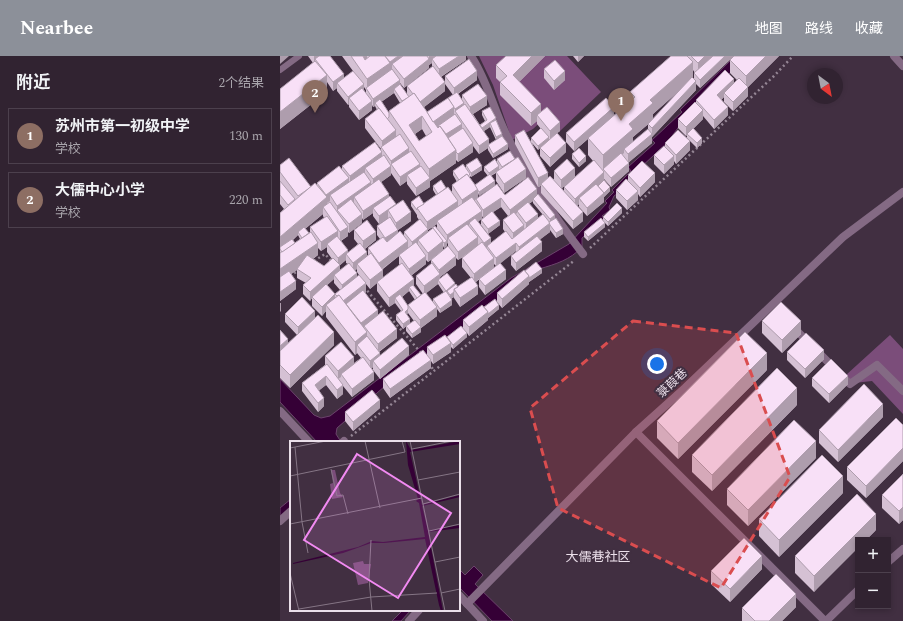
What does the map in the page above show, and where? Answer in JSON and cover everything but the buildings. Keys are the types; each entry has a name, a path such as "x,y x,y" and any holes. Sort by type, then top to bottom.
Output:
{"street":[{"path":"471,56 483,77 510,142 536,189 582,252"},
{"path":"894,56 903,66"},
{"name":"菉葭巷","path":"468,603 636,432 774,308 843,237 903,192"},
{"path":"788,322 850,384 877,364 903,391"},
{"path":"280,411 309,441"},
{"path":"636,432 826,621 855,593"},
{"path":"280,521 290,512"},
{"path":"891,559 903,549"},
{"path":"460,596 483,621"},
{"path":"409,621 418,611"}],"lane":[{"path":"280,70 299,56"}],"path":[{"path":"312,262 325,254 338,268"},
{"path":"285,280 300,270"},
{"path":"360,282 434,371"}],"highlighted area":[{"path":"633,321 736,333 790,477 721,588 558,508 530,408"}],"shaded area":[{"path":"479,56 567,56 601,92 560,131 547,116 533,129 512,140 493,85"},
{"path":"735,56 731,72 688,114 667,143 626,181 628,186 614,196 609,207 610,210 602,216 604,219 582,238 582,247 568,258 539,269 385,386 337,428 336,434 340,441 316,441 280,402 280,379 314,415 321,418 330,416 511,278 569,244 607,203 605,201 614,192 612,190 631,171 628,167 655,143 652,140 682,112 680,110"},
{"path":"890,335 903,349 903,414 872,381 854,383 846,375"},
{"path":"290,500 290,508 280,517 280,508"},
{"path":"474,566 483,575 475,584 513,621 492,621 460,588 460,570 465,575"},
{"path":"402,611 410,611 401,621 392,621"}],"place":[{"name":"大儒中心小学","path":"315,113"},
{"name":"苏州市第一初级中学","path":"621,121"}],"district":[{"name":"大儒巷社区","path":"598,556"}]}
